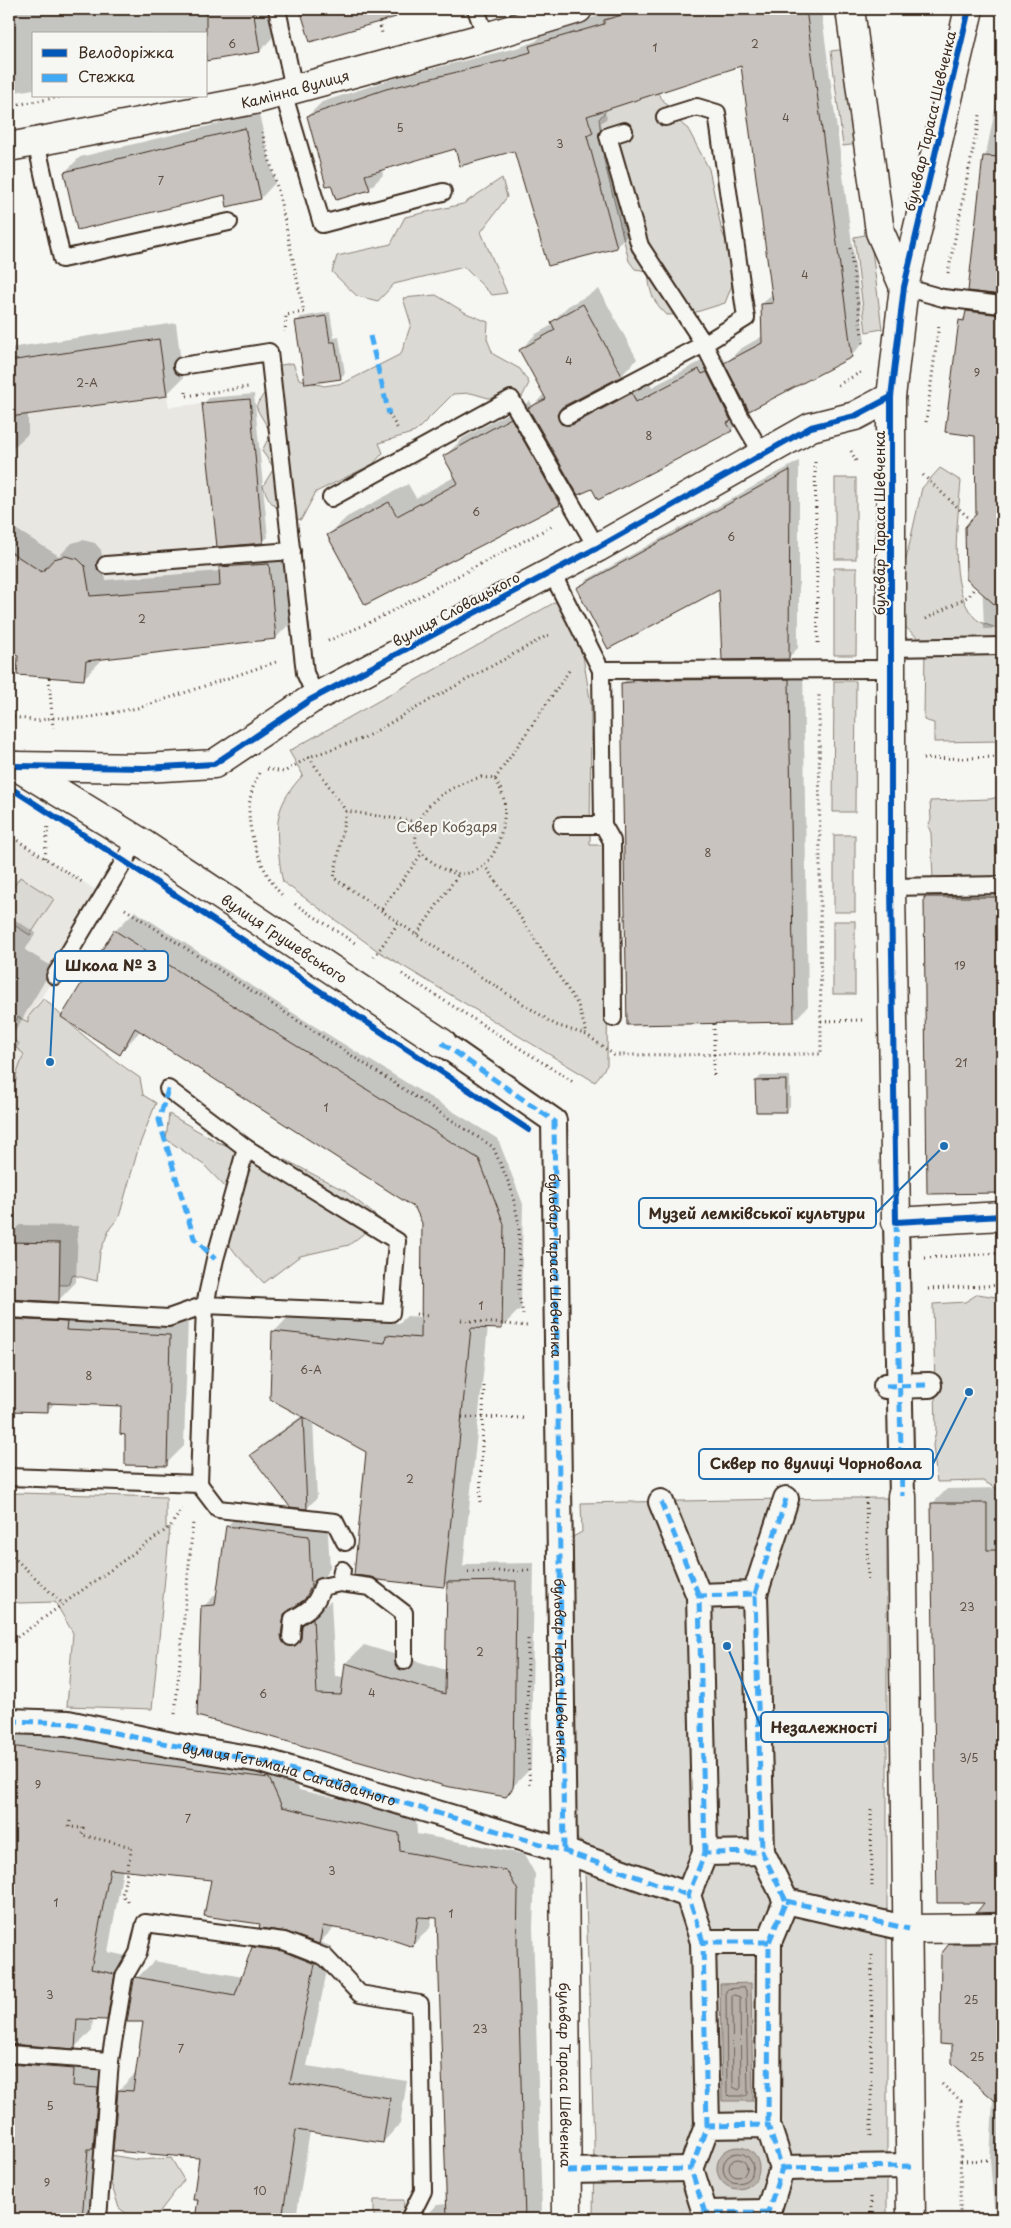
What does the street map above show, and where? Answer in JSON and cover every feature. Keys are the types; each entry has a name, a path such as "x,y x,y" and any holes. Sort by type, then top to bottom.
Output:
{"street":[{"name":"Камінна вулиця","path":"9,147 254,100 486,37 578,9"},
{"path":"850,9 880,232 904,287"},
{"name":"бульвар Тараса Шевченка","path":"896,1222 894,986 891,887 897,655 891,397 904,287 970,9"},
{"name":"вулиця Словацького","path":"12,764 145,768 214,764 316,697 552,573 812,427 855,416 891,397"},
{"name":"вулиця Грушевського","path":"12,764 138,840 442,1043 554,1121"},
{"name":"бульвар Тараса Шевченка","path":"554,1121 558,1326 567,2219"},
{"path":"911,2219 909,1929 902,1496 892,1386 896,1222 1002,1216"},
{"path":"892,1386 929,1385"},
{"path":"661,1502 699,1596 705,1853 688,1895 703,1942 707,2126 691,2169 705,2216 768,2216 782,2168 768,2125 769,1942 786,1901 762,1852 755,1594 786,1499"},
{"path":"699,1596 755,1594"},
{"name":"вулиця Гетьмана Сагайдачного","path":"9,1721 68,1723 172,1745 260,1760 564,1851 688,1895"},
{"path":"705,1853 762,1852"},
{"path":"786,1901 909,1929 1002,1928"},
{"path":"703,1942 769,1942"},
{"path":"707,2126 768,2125"},
{"path":"782,2168 911,2166"},
{"path":"567,2171 691,2169"}],"lane":[{"path":"277,9 288,91 322,224 443,192"},
{"path":"476,9 486,37"},
{"path":"567,416 704,344 746,318 717,113 697,108 664,118"},
{"path":"624,131 608,136 640,246 704,344 740,416 763,455"},
{"path":"36,142 62,259 229,222"},
{"path":"904,287 943,298 1002,305"},
{"path":"182,366 269,352 305,672 316,697"},
{"path":"331,498 511,399 597,548"},
{"path":"106,565 292,551"},
{"path":"552,573 601,670 603,825 612,841 613,1018"},
{"path":"601,670 819,668 897,655 1002,646"},
{"path":"562,825 603,825"},
{"path":"55,976 138,840"},
{"path":"891,887 1002,885"},
{"path":"9,1309 168,1318 205,1305 391,1313 397,1241 246,1148 168,1089"},
{"path":"246,1148 215,1259 205,1305 199,1484 218,1509 335,1522 345,1542"},
{"path":"9,1476 199,1484"},
{"path":"291,1637 293,1619 306,1612 317,1602 322,1587 341,1576 370,1587 404,1613 404,1661"},
{"path":"98,2219 110,2061 124,1977 138,1952 145,1923 284,1941 325,1957 360,1994 420,2004 423,2191 410,2219"},
{"path":"9,2054 110,2061"}],"path":[{"path":"379,22 383,35"},
{"path":"9,106 55,98"},
{"path":"254,100 279,194 304,312 286,315 287,330"},
{"path":"924,431 943,298 982,105"},
{"path":"309,757 346,811 334,878 556,1025 587,1035 614,1055 821,1054 819,668 815,459"},
{"path":"920,482 920,473 971,520"},
{"path":"9,716 37,721 51,718 87,718 142,707 234,677 303,652 373,621 577,513"},
{"path":"897,655 910,628 969,596 975,587"},
{"path":"360,947 281,894 265,873 250,825 250,796 261,768 284,772 309,757 364,738 576,620"},
{"path":"496,779 588,643"},
{"path":"49,678 52,728"},
{"path":"919,759 1002,757"},
{"path":"481,777 496,779 504,792 505,810 497,850 484,865 474,872 458,875 438,867 422,853 415,842 418,822 428,805 449,790 481,777"},
{"path":"346,811 418,822"},
{"path":"45,858 48,823"},
{"path":"9,835 493,1147 511,1188 519,1224 519,1296 526,1326 526,1336"},
{"path":"382,910 422,853"},
{"path":"484,865 507,896 578,1005 587,1035"},
{"path":"417,934 458,875"},
{"path":"374,957 399,922"},
{"path":"367,952 382,962"},
{"path":"398,972 575,1083"},
{"path":"714,1024 714,1076"},
{"path":"924,1258 1002,1253"},
{"path":"924,1289 1002,1285"},
{"path":"461,1320 526,1326 558,1326"},
{"path":"480,1502 484,1386"},
{"path":"527,1409 527,1428"},
{"path":"462,1417 527,1418"},
{"path":"9,1644 170,1528 199,1484"},
{"path":"172,1745 190,1541 199,1484"},
{"path":"866,1498 868,1586"},
{"path":"9,1553 63,1604"},
{"path":"468,1572 529,1572 529,1561"},
{"path":"528,1634 527,1734 531,1792"},
{"path":"871,1802 871,2219"},
{"path":"70,1821 69,1827 83,1828 82,1835 132,1847 122,1895 145,1923"},
{"path":"961,2161 988,2160"}],"shaded area":[{"path":"167,396 169,407 250,399 263,542 269,564 276,639 86,661 84,680 17,675 18,656 9,652 9,417"},
{"path":"9,835 104,895 27,1021 156,1103 68,1285 9,1284"}],"green space":[{"path":"847,49 859,144 843,146 831,51"},
{"path":"652,86 688,129 709,169 722,232 732,253 734,280 725,303 690,314 667,315 652,295 648,271 635,269 629,261 604,160 599,119 614,101"},
{"path":"502,178 507,197 481,232 507,293 492,295 464,267 394,284 378,301 357,296 332,272 337,256 391,244 405,217 463,204"},
{"path":"870,234 882,329 866,332 854,237"},
{"path":"436,295 466,313 488,322 487,339 493,354 520,369 529,383 522,397 492,399 471,393 453,394 415,432 379,443 383,453 373,464 316,492 301,520 277,508 269,499 263,486 274,468 262,451 271,433 256,406 267,389 276,366 293,363 299,379 324,386 344,383 401,354 411,324 403,298"},
{"path":"940,468 961,481 956,552 960,589 974,617 1002,630 1002,741 934,742 934,723 924,720 925,644 904,626 897,600 922,488"},
{"path":"835,478 856,478 856,559 835,559"},
{"path":"834,568 857,568 856,655 834,655"},
{"name":"Сквер Кобзаря","path":"559,600 581,644 591,705 590,845 609,845 607,1065 595,1082 378,951 283,882 277,832 283,803 294,785 303,775 289,751"},
{"path":"834,681 856,681 855,812 833,812"},
{"path":"1002,796 1002,879 933,880 931,833 928,826 931,820 930,801 990,799"},
{"path":"834,835 855,835 855,912 834,912"},
{"path":"20,877 54,899 30,935 9,922 9,894"},
{"path":"833,921 855,921 855,994 833,994"},
{"path":"44,998 90,1041 140,1078 143,1095 156,1103 139,1146 119,1217 110,1228 100,1252 97,1281 73,1275 68,1285 9,1284 9,1093 17,1078 16,1076 24,1054 9,1042 9,1033 18,1017 28,1022 28,1017"},
{"path":"169,1114 217,1142 251,1153 286,1160 345,1191 381,1220 349,1245 300,1256 264,1283 237,1255 219,1231 228,1190 204,1165 166,1139"},
{"path":"978,1294 1002,1298 1002,1526 998,1524 999,1490 983,1481 937,1482 933,1445 936,1431 933,1304 965,1302"},
{"path":"18,1493 166,1497 166,1529 170,1527 152,1709 67,1706 73,1633 55,1602 20,1603 9,1601 9,1495"},
{"path":"887,1498 887,2219 593,2219 594,2143 585,1871 588,1871 588,1848 572,1834 574,1667 569,1539 582,1532 581,1503"},
{"path":"105,2154 139,2160 171,2158 184,2180 154,2219 134,2219 119,2208 104,2161"},
{"path":"374,2200 404,2200 403,2219 374,2219"}],"water":[{"path":"751,1983 753,2101 722,2101 720,1984"},
{"path":"738,2147 753,2153 759,2168 753,2183 738,2189 723,2183 717,2168 723,2153"}],"building":[{"path":"206,9 253,9 260,52 208,61 208,32 206,32"},
{"path":"300,9 395,9 396,17 310,42"},
{"path":"644,9 806,9 852,357 749,411 724,363 762,343 761,304 773,303 741,66 587,116 593,133 587,136 617,248 548,266 514,151 460,166 455,149 365,175 370,190 336,200 331,185 326,186 307,116 386,89 507,60 531,52 529,46 604,24 604,20"},
{"path":"245,128 261,199 227,207 225,195 77,230 64,172"},
{"path":"983,156 1002,157 1002,295 968,291"},
{"path":"583,304 622,376 562,407 557,415 561,424 572,425 632,393 636,402 699,369 702,374 707,372 731,421 727,423 732,431 598,500 592,489 578,495 528,408 546,399 519,350 555,330 551,322"},
{"path":"966,311 1002,315 1002,611 966,579 965,527 976,514 975,436 945,432 959,320 964,321"},
{"path":"326,316 330,342 335,342 341,379 305,384 295,321"},
{"path":"159,339 167,396 9,417 9,361"},
{"path":"250,399 263,543 217,547 202,403"},
{"path":"511,418 560,505 365,605 327,535 389,502 397,516 458,483 443,456"},
{"path":"790,470 789,659 722,660 719,590 608,649 576,588"},
{"path":"9,551 42,572 54,559 65,556 78,559 85,566 90,596 220,586 219,567 269,564 276,639 86,661 84,680 17,675 18,656 9,652"},
{"path":"789,679 794,1022 627,1025 621,683 653,680"},
{"path":"924,897 1002,897 1002,1011 996,1011 997,1113 1002,1113 1002,1193 927,1194"},
{"path":"114,930 479,1159 504,1224 502,1329 471,1328 444,1587 378,1580 371,1577 354,1575 366,1452 270,1399 272,1331 385,1343 386,1335 421,1338 422,1223 415,1208 135,1028 120,1055 61,1017"},
{"path":"786,1080 786,1112 756,1112 755,1081"},
{"path":"9,1242 60,1243 59,1302 9,1299"},
{"path":"9,1319 67,1322 66,1330 170,1335 167,1466 125,1465 125,1435 120,1434 121,1406 48,1403 48,1412 9,1411"},
{"path":"303,1417 307,1509 290,1507 250,1455"},
{"path":"931,1503 987,1503 987,1550 1002,1550 1002,1912 976,1913 984,1903 937,1903"},
{"path":"226,1526 309,1536 311,1587 305,1599 284,1614 281,1636 286,1645 295,1646 301,1639 302,1625 313,1618 317,1694 341,1695 345,1663 445,1694 447,1582 516,1581 514,1776 513,1788 506,1797 445,1786 197,1716 201,1606 215,1605"},
{"path":"9,1746 269,1778 282,1807 399,1833 400,1851 507,1871 518,1891 517,1945 525,2219 447,2219 437,1918 418,1917 413,1947 381,1936 323,1926 319,1944 287,1932 259,1928 260,1924 204,1916 211,1880 110,1869 91,1969 115,1974 107,2020 77,2019 75,2049 9,2044"},
{"path":"949,1944 1002,1944 1002,2107 952,2063 952,2045 940,2044 941,1954"},
{"path":"252,1947 282,1951 315,1964 290,2083 390,2098 383,2143 296,2130 282,2219 195,2219 198,2200 193,2200 199,2158 113,2151 118,2090 133,2091 143,2022 127,2022 134,1980 135,1977 235,1995"},
{"path":"9,2064 74,2069 73,2086 98,2088 93,2149 88,2149 82,2219 9,2219"}],"marked path":[{"path":"370,336 389,414"},
{"path":"442,1043 554,1121 564,1851"},
{"path":"168,1089 159,1120 194,1238 215,1259"},
{"path":"896,1222 902,1496"},
{"path":"886,1386 929,1385"},
{"path":"755,1594 786,1499"},
{"path":"661,1502 699,1596"},
{"path":"705,1853 699,1596 755,1594 762,1852"},
{"path":"9,1721 68,1723 172,1745 260,1760 564,1851 688,1895"},
{"path":"703,1942 688,1895 705,1853 762,1852 786,1901 769,1942"},
{"path":"786,1901 909,1929"},
{"path":"707,2126 703,1942 769,1942 768,2125"},
{"path":"705,2213 691,2169 707,2126 768,2125 782,2168 768,2212"},
{"path":"782,2168 911,2166"},
{"path":"567,2171 691,2169"},
{"path":"705,2218 705,2213 768,2212 768,2219"}],"cycle path":[{"path":"969,9 904,287 891,397 891,887 896,1222 1002,1216"},
{"path":"15,766 145,768 214,764 310,700 597,548 811,427 855,416 891,397"},
{"path":"9,787 124,861 529,1130"}],"place":[{"name":"Школа № 3","path":"50,1062"},
{"name":"Музей лемківської культури","path":"944,1146"},
{"name":"Сквер по вулиці Чорновола","path":"969,1392"},
{"name":"Незалежності","path":"727,1646"}]}
